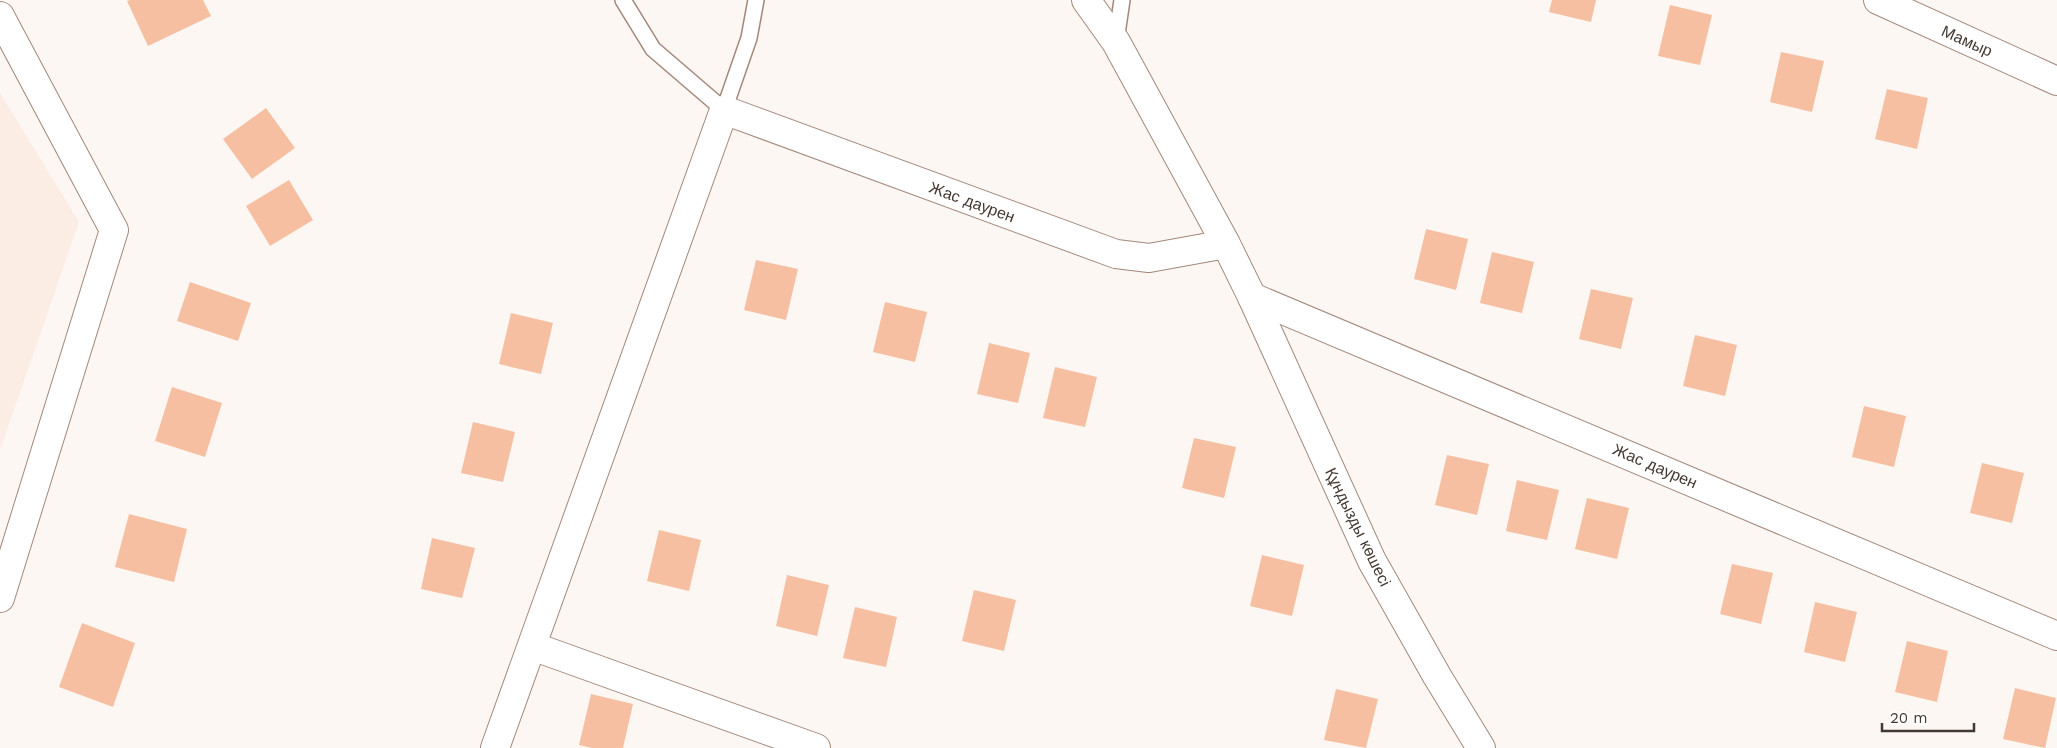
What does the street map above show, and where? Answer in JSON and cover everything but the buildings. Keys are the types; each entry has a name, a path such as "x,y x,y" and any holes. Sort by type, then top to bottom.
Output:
{"street":[{"name":"Құндызды көшесі","path":"1086,0 1116,42 1226,244 1372,561 1437,676 1481,748"},
{"name":"Мамыр","path":"1878,0 2057,81"},
{"path":"0,16 114,230 0,598"},
{"name":"Жас даурен","path":"724,110 1116,254 1149,258 1226,244"},
{"path":"495,748 724,110"},
{"name":"Жас даурен","path":"1252,297 2057,636"},
{"path":"532,646 816,748"}],"lane":[{"path":"623,0 653,48 724,110 749,38 756,0"},
{"path":"1116,42 1122,0"}],"shaded area":[{"path":"0,93 79,222 0,450"}]}
